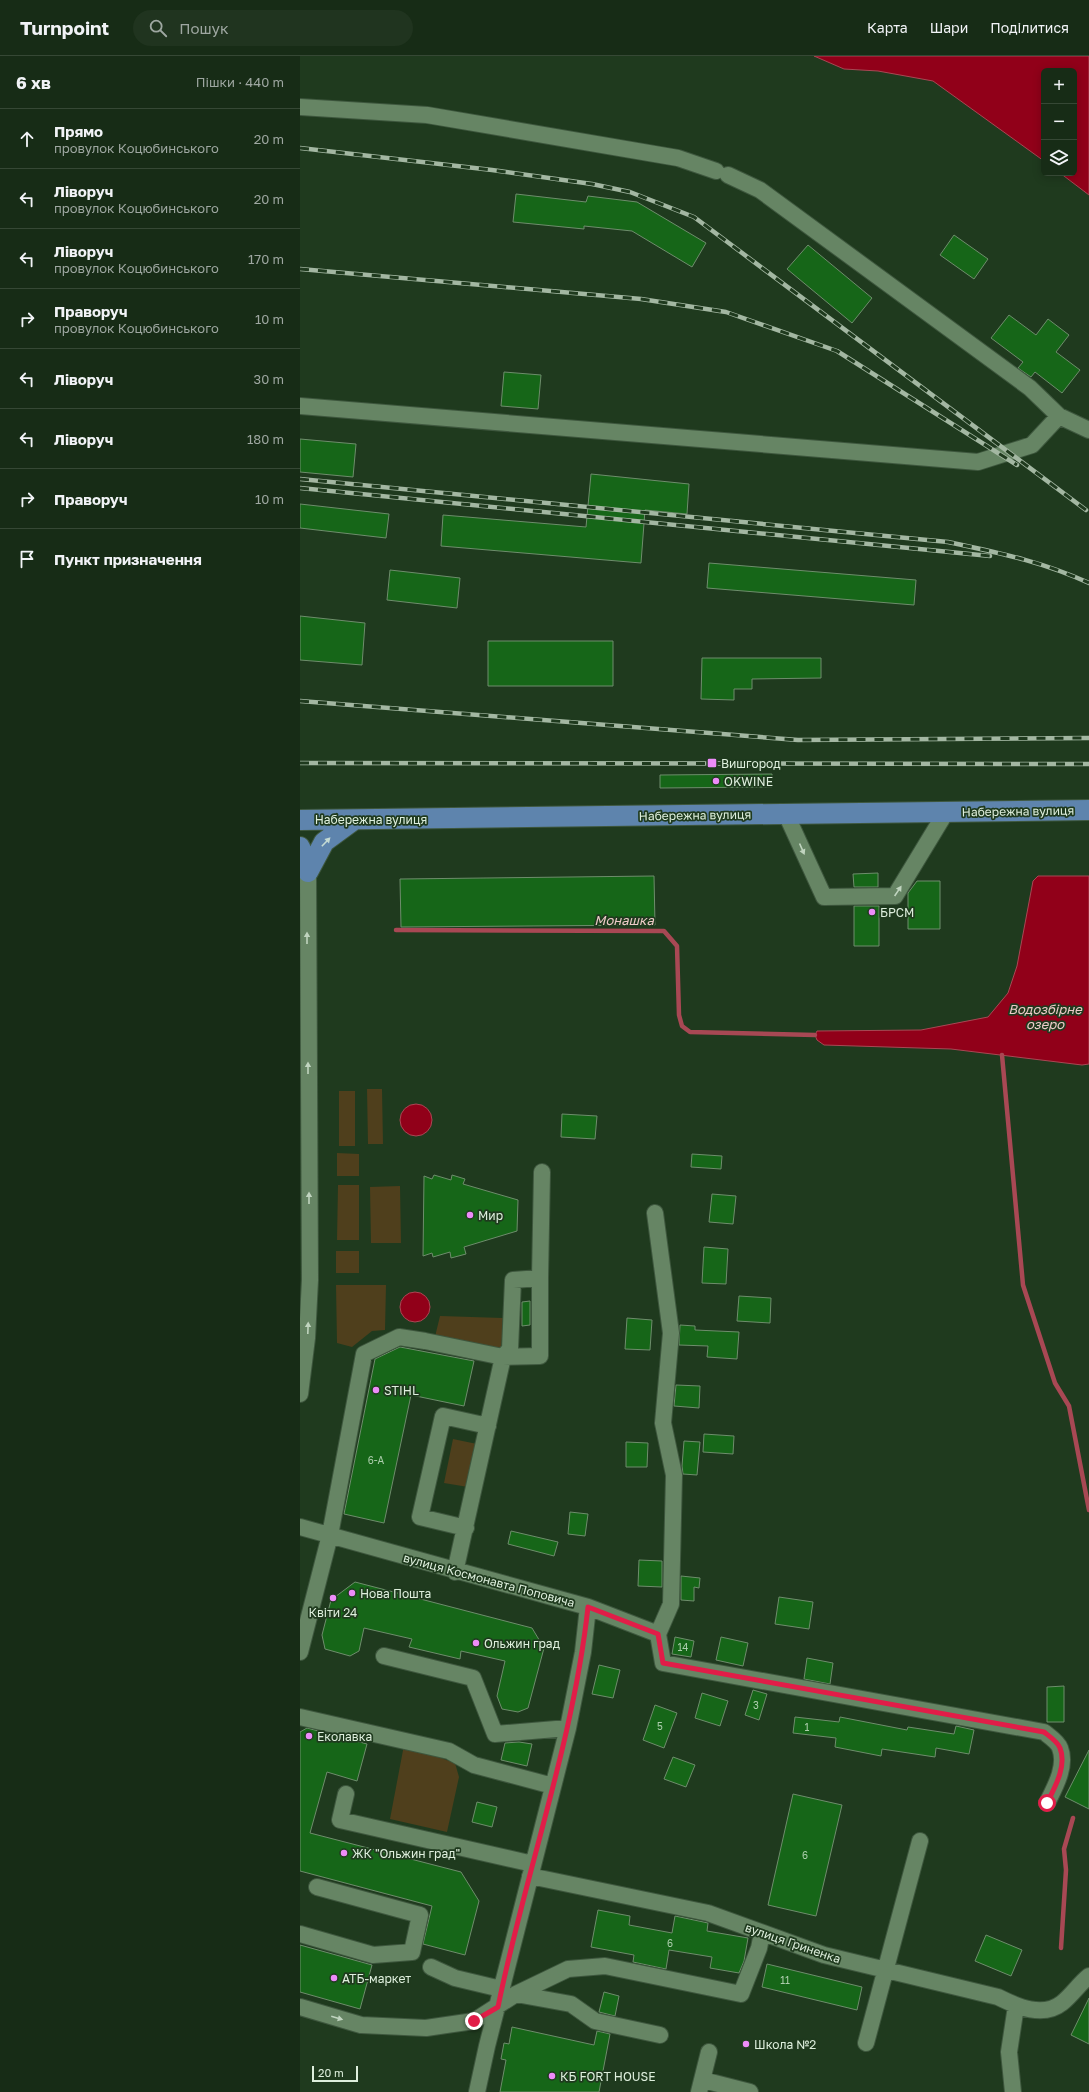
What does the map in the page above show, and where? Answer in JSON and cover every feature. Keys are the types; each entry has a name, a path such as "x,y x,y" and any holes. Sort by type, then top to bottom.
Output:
{"main road":[{"name":"Набережна вулиця","path":"300,820 1089,810"},
{"path":"308,872 324,842 354,820"},
{"path":"300,847 308,872"}],"street":[{"path":"300,107 427,115 678,158 722,173 760,190 1030,388 1058,416 1089,430"},
{"path":"300,406 978,462 1032,445 1058,416"},
{"path":"786,814 824,898 895,896 946,812"},
{"path":"300,1394 308,1338 310,1280 304,971 308,872"},
{"path":"300,1652 330,1535 364,1354 399,1337 425,1340 502,1357 540,1356 542,1172"},
{"path":"655,1212 671,1333 663,1422 674,1475 671,1604 658,1634 663,1663 1044,1732 1060,1747 1062,1763 1059,1780 1047,1803"},
{"path":"455,1572 466,1528 502,1357 510,1349 513,1280 540,1278"},
{"path":"466,1528 420,1517 442,1416 488,1426"},
{"name":"вулиця Космонавта Поповича","path":"300,1527 455,1572 588,1607 658,1634"},
{"path":"477,2092 498,2007 509,1991 532,1870 568,1728 583,1652 588,1607"},
{"path":"384,1656 473,1678 495,1734 568,1728"},
{"path":"300,1717 449,1751 474,1765 553,1786"},
{"name":"вулиця Гриненка","path":"346,1794 340,1820 532,1870 708,1913 824,1955 998,1997 1016,2006 1050,2010 1064,2002 1077,1986 1089,1976"},
{"path":"866,2043 920,1841"},
{"path":"300,1934 374,1955 412,1952 420,1915 317,1887"},
{"path":"509,1991 568,1969 605,1966 741,1994 759,1948 762,1933"},
{"path":"432,1967 455,1978 571,2004 595,2021 660,2035"},
{"path":"1013,2092 1009,2052 1016,2006"},
{"path":"300,2007 361,2025 426,2028 474,2021 498,2007"},
{"path":"709,2052 701,2086 750,2092"}],"shaded area":[{"path":"367,1089 382,1089 383,1144 368,1144"},
{"path":"339,1091 355,1091 355,1146 339,1146"},
{"path":"337,1153 359,1154 359,1176 337,1176"},
{"path":"338,1185 359,1185 359,1240 337,1240"},
{"path":"400,1186 401,1243 371,1243 370,1187"},
{"path":"336,1251 359,1251 359,1273 336,1273"},
{"path":"336,1285 386,1285 385,1330 372,1331 352,1347 337,1343"},
{"path":"440,1316 503,1318 501,1356 433,1345"},
{"path":"453,1439 477,1444 468,1487 444,1483"},
{"path":"404,1745 455,1763 459,1777 447,1832 390,1819"}],"water":[{"path":"814,56 1089,56 1089,195 1064,176 1077,176 1077,68 1041,68 1041,159 933,81 878,71 844,69"},
{"name":"Водозбірне озеро","path":"1038,876 1089,876 1089,1064 1082,1065 951,1049 824,1045 817,1040 815,1035 817,1031 921,1030 988,1017 1008,993 1017,966 1033,881"},
{"path":"416,1104 427,1109 432,1120 427,1131 416,1136 405,1131 400,1120 405,1109"},
{"path":"415,1292 426,1296 430,1307 426,1318 415,1322 404,1318 400,1307 404,1296"}],"building":[{"path":"516,194 586,202 588,196 637,202 706,243 692,267 632,231 584,226 584,229 513,222"},
{"path":"954,235 988,259 974,279 940,255"},
{"path":"808,245 872,298 852,323 787,269"},
{"path":"1009,315 1036,335 1048,319 1069,335 1056,352 1080,370 1062,393 1035,372 1031,377 1018,368 1023,362 991,338"},
{"path":"504,372 541,375 538,409 501,406"},
{"path":"300,439 356,444 353,477 300,472"},
{"path":"591,474 689,484 687,514 645,510 641,563 441,546 443,515 586,527"},
{"path":"300,504 389,514 386,538 300,528"},
{"path":"709,563 916,580 914,605 707,588"},
{"path":"390,570 460,578 457,608 387,600"},
{"path":"300,616 365,623 362,665 300,660"},
{"path":"488,641 613,641 613,686 488,686"},
{"path":"702,658 821,658 821,678 752,679 752,689 734,689 734,700 701,699"},
{"name":"OKWINE","path":"772,774 772,787 660,788 660,775"},
{"path":"878,873 878,887 854,887 853,874"},
{"path":"654,876 655,925 401,927 400,879"},
{"path":"917,881 940,881 940,929 908,929 908,893"},
{"path":"854,906 879,906 879,946 854,946"},
{"path":"562,1114 597,1116 595,1139 561,1137"},
{"path":"692,1154 722,1156 721,1169 691,1167"},
{"name":"Мир","path":"434,1175 451,1180 452,1175 465,1179 463,1184 518,1200 517,1231 464,1247 466,1254 451,1258 450,1252 433,1257 432,1253 423,1256 424,1176 432,1179"},
{"path":"712,1194 736,1196 733,1224 709,1222"},
{"path":"704,1247 728,1249 726,1284 702,1283"},
{"path":"739,1296 771,1298 770,1323 737,1321"},
{"path":"530,1301 530,1325 522,1326 522,1302"},
{"path":"627,1318 652,1320 650,1350 625,1349"},
{"path":"680,1325 695,1326 695,1330 739,1332 737,1359 707,1357 708,1346 679,1345"},
{"path":"400,1347 474,1361 464,1406 411,1395 384,1523 344,1514 375,1359"},
{"path":"676,1385 700,1386 699,1408 674,1406"},
{"path":"704,1434 734,1436 733,1454 703,1452"},
{"path":"684,1441 700,1442 697,1475 683,1474 682,1466"},
{"path":"626,1442 648,1443 647,1467 626,1467"},
{"path":"570,1512 588,1514 585,1536 568,1534"},
{"path":"511,1531 558,1542 554,1556 508,1544"},
{"path":"639,1560 662,1561 662,1587 638,1586"},
{"path":"681,1576 700,1578 699,1588 694,1587 694,1601 681,1600"},
{"name":"Ольжин град","path":"355,1582 532,1628 544,1648 528,1708 518,1712 502,1709 497,1696 505,1661 461,1651 460,1659 409,1647 412,1639 364,1628 359,1651 350,1656 325,1649 322,1635 331,1600"},
{"path":"779,1597 813,1602 809,1629 775,1624"},
{"path":"675,1637 694,1641 691,1657 672,1654"},
{"path":"721,1637 748,1643 743,1666 716,1660"},
{"path":"807,1658 833,1663 830,1684 804,1679"},
{"path":"599,1665 620,1670 613,1698 592,1694"},
{"path":"1064,1686 1064,1722 1047,1722 1047,1687"},
{"path":"753,1690 767,1694 759,1720 745,1715"},
{"path":"702,1693 728,1701 720,1726 695,1718"},
{"path":"655,1705 677,1713 664,1748 643,1740"},
{"path":"795,1717 839,1722 840,1717 907,1730 908,1727 954,1734 956,1726 974,1730 969,1754 936,1748 935,1757 882,1749 881,1756 835,1747 836,1738 793,1733"},
{"name":"ЖК \"Ольжин град\"","path":"307,1728 367,1744 357,1781 327,1772 310,1833 461,1872 479,1901 465,1955 423,1944 432,1906 300,1871 300,1732"},
{"path":"519,1742 532,1744 527,1766 501,1760 505,1743"},
{"path":"1089,1750 1089,1809 1065,1797"},
{"path":"673,1757 695,1765 686,1787 664,1779"},
{"path":"793,1794 842,1805 816,1916 768,1905"},
{"path":"477,1802 497,1807 492,1827 472,1822"},
{"path":"598,1910 630,1916 629,1925 672,1933 675,1916 708,1923 707,1931 748,1938 744,1961 739,1973 710,1968 712,1957 669,1950 666,1969 633,1962 634,1955 591,1947"},
{"path":"986,1935 1022,1950 1011,1976 975,1961"},
{"name":"АТБ-маркет","path":"300,1945 372,1965 360,2009 300,1992"},
{"path":"767,1964 862,1987 857,2010 762,1987"},
{"path":"604,1992 619,1996 615,2016 599,2012"},
{"path":"1089,1998 1089,2044 1071,2035"},
{"name":"КБ FORT HOUSE","path":"512,2027 594,2045 597,2031 610,2034 599,2092 500,2092 506,2060 501,2059 504,2043 509,2044"}],"waterway":[{"name":"Монашка","path":"396,930 664,931 677,946 679,1015 682,1026 690,1032 815,1035"},
{"path":"1002,1055 1023,1285 1055,1383 1069,1406 1089,1510"},
{"path":"1061,1948 1066,1870 1064,1849 1073,1818"}],"railway":[{"path":"300,148 492,170 592,184 630,192 694,217 1086,510"},
{"path":"300,269 641,299 726,312 837,351 1017,465"},
{"path":"300,479 948,542 1037,563 1089,583"},
{"path":"300,488 990,556"},
{"path":"300,701 798,740 1089,738"},
{"path":"300,763 1089,764"}],"place":[{"name":"Вишгород","path":"712,763"},
{"name":"OKWINE","path":"716,781"},
{"name":"БРСМ","path":"872,912"},
{"name":"Мир","path":"470,1215"},
{"name":"STIHL","path":"376,1390"},
{"name":"Нова Пошта","path":"352,1593"},
{"name":"Квіти 24","path":"333,1598"},
{"name":"Ольжин град","path":"476,1643"},
{"name":"Еколавка","path":"309,1736"},
{"name":"ЖК \"Ольжин град\"","path":"344,1853"},
{"name":"АТБ-маркет","path":"334,1978"},
{"name":"Школа №2","path":"746,2044"},
{"name":"КБ FORT HOUSE","path":"552,2076"}],"route":[{"path":"474,2021 498,2007 501,1989 568,1728 583,1652 588,1607 658,1634 663,1663 1044,1732 1060,1747 1062,1763 1059,1780 1047,1803"}]}
